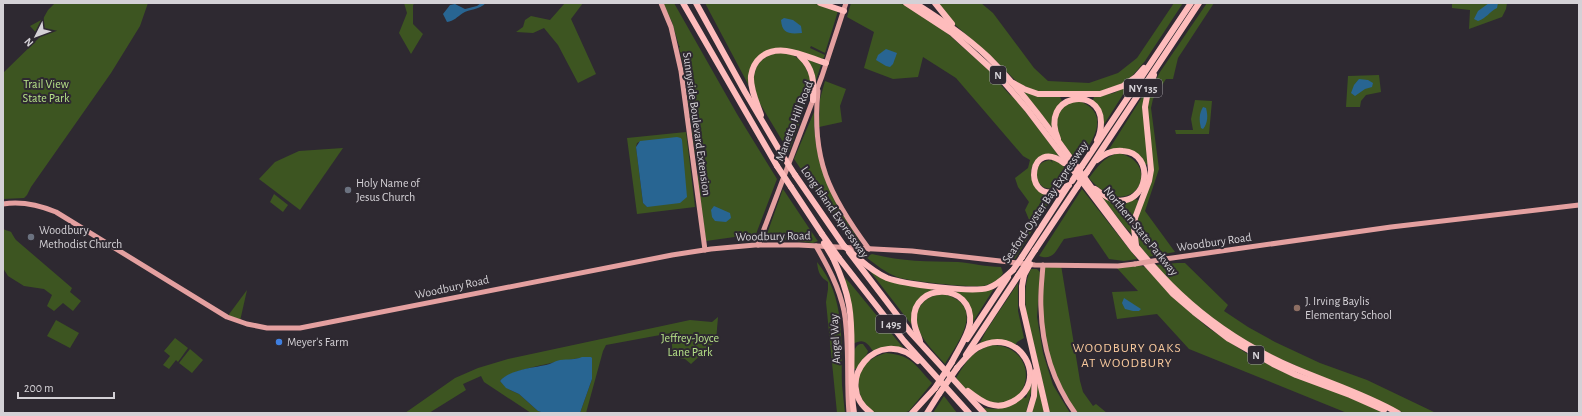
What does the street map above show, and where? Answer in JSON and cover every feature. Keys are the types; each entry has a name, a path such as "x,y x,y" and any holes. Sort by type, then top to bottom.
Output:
{"highway":[{"path":"679,3 708,47"},
{"name":"Long Island Expressway","path":"683,3 777,166 836,258 904,340 969,413"},
{"name":"Long Island Expressway","path":"696,3 781,153 836,235 844,246 857,259 921,344 984,413"},
{"path":"700,3 718,41"},
{"path":"820,3 845,8"},
{"path":"825,3 845,8"},
{"name":"Northern State Parkway","path":"906,3 952,33 997,74 1027,109 1104,212 1145,263 1173,294 1213,328 1229,339 1273,364 1296,375 1366,401 1390,413"},
{"name":"Northern State Parkway","path":"915,3 961,34 983,52 1009,80 1136,246 1179,293 1206,316 1234,336 1277,361 1311,376 1361,394 1398,413"},
{"path":"935,3 945,17 961,34"},
{"name":"Seaford-Oyster Bay Expressway","path":"918,413 1191,3"},
{"name":"Seaford-Oyster Bay Expressway","path":"927,413 1021,276 1077,187 1199,3"},
{"path":"764,124 752,91 751,76 754,66 763,56 774,51 785,50 826,63"},
{"path":"799,55 811,71 814,84 813,100"},
{"path":"1009,80 1024,89 1038,94 1100,94 1123,86 1136,77 1151,62"},
{"path":"1136,246 1134,233 1135,218 1149,181 1151,170 1145,107 1154,71"},
{"path":"1064,150 1055,131 1054,119 1057,110 1065,102 1071,99 1083,99 1088,101 1098,110 1101,123 1099,137 1082,166"},
{"path":"1087,172 1099,159 1110,152 1118,150 1126,151 1135,155 1142,164 1145,172 1144,182 1140,190 1132,197 1127,199 1113,199 1090,185"},
{"path":"1070,166 1056,157 1047,157 1038,162 1035,166 1033,174 1036,184 1046,191 1054,192 1070,183"},
{"path":"836,258 849,304 851,317 851,388 854,413"},
{"path":"857,259 877,273 900,282 972,290 985,289 996,284 1012,270"},
{"path":"1021,276 1022,305 1047,413"},
{"path":"921,344 914,322 914,313 918,304 928,295 936,292 944,291 953,293 966,304 970,314 970,323 968,331 952,362"},
{"path":"953,380 982,402 999,406 1008,404 1019,397 1027,387 1030,378 1027,362 1023,354 1017,348 1000,342 987,344 976,349 957,368"},
{"path":"871,413 861,402 857,392 857,373 868,358 880,350 888,348 906,352 915,358 945,387"},
{"path":"1029,413 1035,386 1032,352"},
{"path":"851,388 857,413"},
{"path":"912,413 935,388"}],"main road":[{"name":"Sunnyside Boulevard Extension","path":"661,3 671,27 682,70 705,250"},
{"name":"Manetto Hill Road","path":"758,245 819,84 845,8"},
{"path":"819,84 816,110 817,132 822,164 837,201 868,249"},
{"name":"Woodbury Road","path":"3,204 20,203 34,205 56,212 217,312 247,324 275,329 300,328 511,285 705,250 758,245 816,246 912,250 1043,265 1118,266 1422,223 1579,205"},
{"name":"Angel Way","path":"816,246 833,276 844,310 849,413"},
{"path":"1043,265 1041,307 1046,348 1059,386 1075,413"}],"green space":[{"name":"Trail View State Park","path":"55,3 148,3 140,26 111,73 31,187 27,195 24,198 3,199 3,73 40,37 30,26 43,19 48,10"},
{"path":"404,3 415,3 413,5 413,24 423,34 411,54 399,33 407,13"},
{"path":"565,3 583,3 571,19 596,74 578,83 558,45 544,28 533,33 516,32 523,27 525,20 531,16 550,20"},
{"path":"663,3 674,3 737,114 777,179 756,234 706,241 697,176 704,170 705,164 697,158 695,154 682,53 680,52 680,46 672,22"},
{"path":"705,3 817,3 838,11 825,53 811,46 810,48 825,55 823,59 787,49 755,60 749,86"},
{"path":"851,3 901,3 947,33 992,73 992,75 1010,95 1014,97 1056,152 1059,157 1046,155 1041,157 1033,165 1031,177 1035,186 1051,196 1051,199 1015,259 1004,257 1030,222 1025,210 1029,202 1018,187 1015,178 1028,168 1030,160 1023,156 956,78 923,57 918,77 893,79 864,68 874,32 847,17"},
{"path":"937,3 981,3 993,13 1034,68 1048,81 1089,83 1118,73 1137,58 1174,3 1183,3 1145,61 1133,75 1124,83 1095,93 1039,92 1019,84 994,59 953,23"},
{"path":"1207,3 1214,3 1178,58 1173,79 1166,79 1153,99 1151,108 1159,169 1145,211 1175,252 1148,257 1140,246 1137,236 1136,223 1152,178 1147,112 1149,93 1160,72"},
{"path":"1452,3 1507,3 1502,17 1469,29 1470,10 1452,8"},
{"path":"780,52 791,54 802,61 813,82 789,152 759,102 754,85 755,70 758,64 771,55"},
{"path":"808,59 821,65 815,83 807,60"},
{"path":"1379,75 1381,92 1366,95 1361,101 1360,107 1346,107 1348,76"},
{"path":"825,81 846,89 840,106 842,122 819,127 820,99"},
{"path":"1129,85 1103,126 1092,102 1094,97 1114,93"},
{"path":"1022,89 1060,97 1062,101 1054,112 1053,126 1051,127 1040,115"},
{"path":"1144,94 1149,164 1144,165 1139,157 1108,151"},
{"path":"1195,100 1212,101 1209,134 1176,134 1175,130 1193,130 1191,119"},
{"path":"1079,101 1095,113 1097,121 1093,138 1078,163 1059,138 1057,123 1058,115 1064,106"},
{"path":"814,112 814,131 820,164 832,196 860,241 860,244 851,243 794,159"},
{"path":"686,132 695,207 637,214 627,138","holes":["641,141 647,207 643,203 636,147 637,143"]},
{"path":"343,148 300,210 259,179 275,162 299,151"},
{"path":"1118,153 1132,159 1140,168 1141,178 1138,188 1130,195 1118,197 1105,192 1089,178 1098,166 1105,160"},
{"path":"1051,159 1062,164 1070,175 1056,188 1043,187 1037,181 1036,169 1045,161 1050,160 1053,163"},
{"path":"783,189 818,241 813,243 772,238 767,234"},
{"path":"1082,189 1137,259 1124,261 1109,259 1092,234 1064,239 1054,254 1048,257 1039,256"},
{"path":"1098,192 1107,199 1134,198 1139,201 1133,235 1124,226"},
{"path":"274,194 288,205 283,212 270,202"},
{"path":"3,229 11,232 16,240 72,288 70,292 81,301 73,311 63,303 54,311 47,306 52,295 44,289 24,286 8,276 3,268"},
{"path":"872,254 905,260 958,262 1001,267 1003,273 994,282 983,286 954,285 903,279 885,271 866,257"},
{"path":"817,262 833,290 840,321 842,385 845,413 837,413 826,302 828,282 820,274"},
{"path":"1185,263 1228,305 1224,311 1248,327 1275,342 1320,363 1367,380 1436,413 1404,413 1267,353 1234,334 1206,314 1176,288 1155,265"},
{"path":"1135,264 1145,267 1183,306 1207,327 1246,353 1281,371 1354,399 1384,413 1347,413 1189,349 1157,314 1117,319 1112,292 1138,291 1115,266"},
{"path":"1043,265 1061,265 1083,392 1093,406 1096,404 1107,413 1076,413 1064,393 1054,371 1044,336"},
{"path":"1031,269 1037,269 1040,272 1037,317 1043,353 1053,385 1070,413 1050,413 1026,312 1026,285"},
{"path":"870,271 932,288 932,291 912,312 911,324"},
{"path":"844,277 905,350 873,351 869,345 862,341 853,344"},
{"path":"1018,283 1018,311 1024,338 1017,342 1015,346 980,343 986,331"},
{"path":"247,290 240,321 227,317"},
{"path":"993,290 971,325 970,313 956,291 981,292"},
{"path":"943,294 956,299 964,306 967,315 966,324 962,335 945,364 927,344 918,329 916,321 917,313 923,302 931,297"},
{"name":"Jeffrey-Joyce Lane Park","path":"718,317 716,341 691,364 685,359 673,357 671,333 606,345 586,413 580,413 592,379 591,357 571,359 528,368 515,372 500,381 510,390 519,394 538,411 544,413 531,413 484,382 481,376 463,384 466,390 429,413 405,413 455,378 478,368 508,359 690,320 712,322"},
{"path":"56,320 79,333 70,348 47,336"},
{"path":"175,338 188,348 178,362 176,360 169,369 163,365 170,356 164,351"},
{"path":"860,344 863,344 868,351 856,369 854,369 854,351"},
{"path":"991,345 1007,348 1018,355 1024,365 1026,377 1023,388 1016,397 1005,402 984,401 971,393 956,378 966,362 974,354"},
{"path":"190,349 203,360 192,373 179,363"},
{"path":"886,353 902,356 912,362 932,383 907,412 875,413 868,408 861,397 858,381 862,369 866,363 872,359"},
{"path":"1032,379 1031,392 1026,413 988,413 983,408 996,409 1007,407 1023,397 1026,398"},
{"path":"1038,384 1044,413 1032,413"},
{"path":"944,396 957,413 933,413"}],"water":[{"path":"481,3 486,3 480,7 465,12 454,20 447,22 443,14 450,5 455,4 465,9 477,6"},
{"path":"1489,3 1498,3 1497,8 1481,20 1478,21 1474,19 1478,11"},
{"path":"784,18 793,20 801,26 802,33 790,33 785,31 781,20"},
{"path":"886,49 897,53 893,64 890,67 876,60 878,55"},
{"path":"1359,79 1368,80 1373,83 1372,87 1365,89 1355,96 1351,93 1354,85"},
{"path":"1203,107 1206,108 1207,122 1203,129 1201,128 1200,120"},
{"path":"677,137 681,138 682,140 687,197 680,203 647,207 643,203 636,147 640,141"},
{"path":"714,206 730,213 731,218 726,222 715,221 712,217 711,210"},
{"path":"1124,298 1141,309 1139,311 1133,311 1125,309 1122,303"},
{"path":"582,357 592,358 592,379 580,413 544,413 538,411 519,394 506,388 500,381 509,374 521,370 548,365 560,360"}],"place":[{"name":"Holy Name of Jesus Church","path":"348,190"},
{"name":"Woodbury Methodist Church","path":"31,237"},
{"name":"J. Irving Baylis Elementary School","path":"1297,308"},
{"name":"Meyer's Farm","path":"279,342"}],"district":[{"name":"WOODBURY OAKS AT WOODBURY","path":"1127,354"}]}
